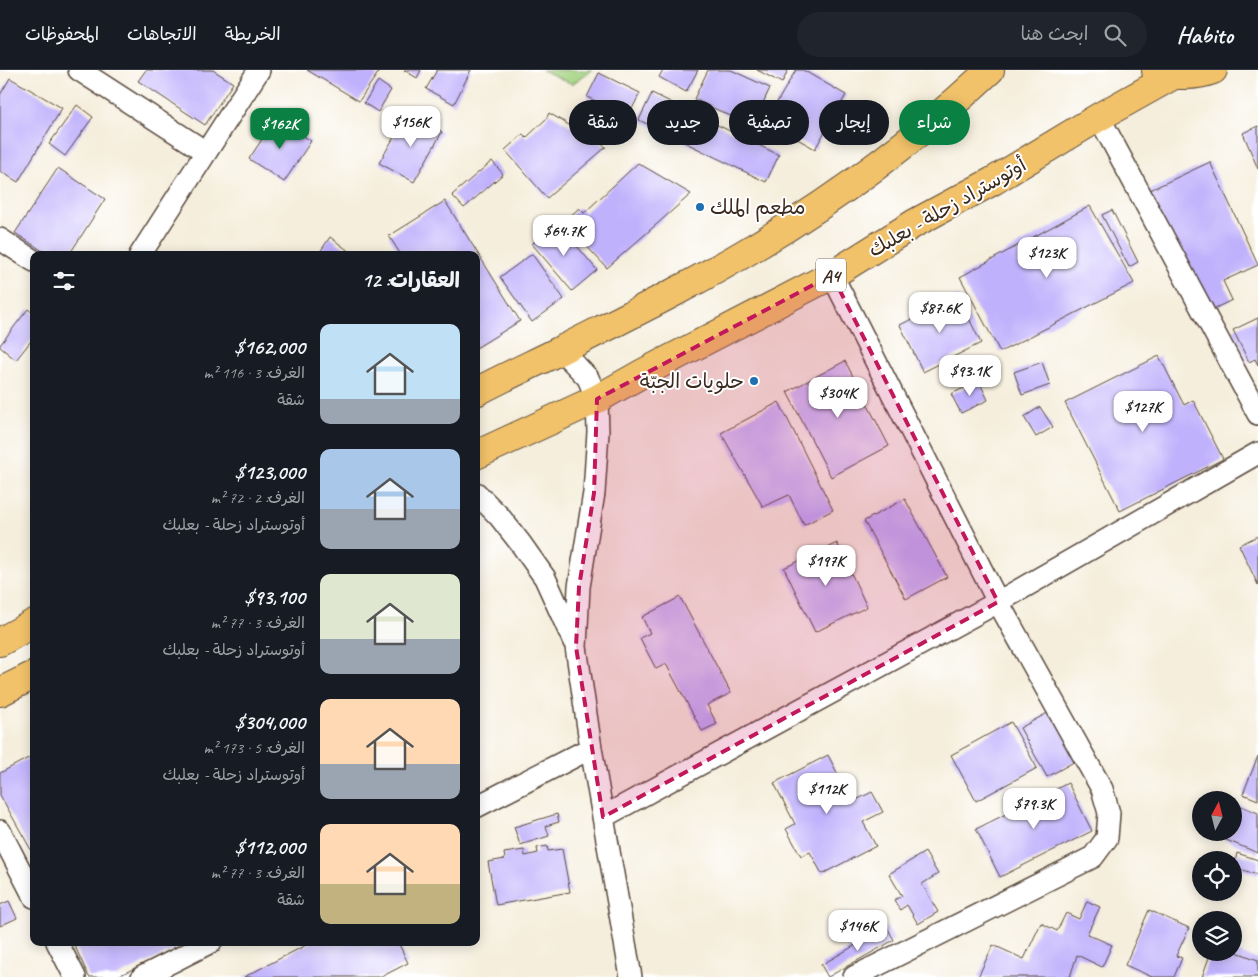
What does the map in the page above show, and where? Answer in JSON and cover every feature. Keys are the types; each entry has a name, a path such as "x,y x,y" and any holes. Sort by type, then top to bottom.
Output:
{"highway":[{"path":"480,390 686,286 754,248 802,218 881,162 966,93 990,70"},
{"name":"A4","path":"1165,72 1190,75 1213,70"},
{"name":"أوتوستراد زحلة - بعلبك","path":"480,453 597,399 643,373 832,275 915,223 993,181 1099,117 1165,72"},
{"path":"0,642 30,625"},
{"path":"0,692 30,677"}],"street":[{"path":"79,70 206,152"},
{"path":"143,251 260,70"},
{"path":"1099,117 1258,414"},
{"path":"0,239 30,258"},
{"path":"832,275 998,602 1102,788 1109,814 1107,838 1093,857 854,977"},
{"path":"561,350 588,378 597,399 598,432 594,493 579,587 576,647 591,748 632,977"},
{"path":"603,817 998,602 1258,453"},
{"path":"480,497 522,544 546,578 576,647"},
{"path":"480,805 591,748"},
{"path":"0,831 30,889"},
{"path":"59,946 75,977"},
{"path":"142,977 203,946"}],"highlighted area":[{"path":"832,275 998,602 603,817 576,647 579,587 594,493 597,399"}],"green space":[{"path":"542,70 592,70 572,84"}],"building":[{"path":"146,70 213,70 233,83 205,125 138,81"},
{"path":"307,70 380,70 359,101"},
{"path":"404,70 421,70 417,78"},
{"path":"437,70 471,70 454,104 426,89"},
{"path":"663,70 698,70 686,92 659,77"},
{"path":"708,70 731,70 770,88 764,100 729,100 729,115 719,111 719,100 694,99"},
{"path":"757,70 788,70 782,83"},
{"path":"796,70 803,70 846,95 843,100 819,100 819,142 815,149 808,145 809,100 778,100"},
{"path":"599,73 640,93 636,100 593,100 587,97"},
{"path":"10,78 62,108 18,182 0,171 0,95"},
{"path":"378,81 391,90 378,112 364,103"},
{"path":"652,93 666,100 649,100"},
{"path":"647,103 647,124 639,120"},
{"path":"77,105 93,117 65,156 49,144"},
{"path":"408,113 442,132 414,182 379,163"},
{"path":"549,113 569,125 569,145 603,145 606,147 547,198 505,150 523,134 526,138 546,119"},
{"path":"276,118 311,141 284,182 249,159"},
{"path":"719,126 729,131 729,145 759,145 779,155 766,182 690,145 719,145"},
{"path":"1258,126 1258,169 1243,133"},
{"path":"492,161 503,174 464,208 452,195"},
{"path":"1210,162 1258,265 1223,281 1232,300 1205,313 1148,191"},
{"path":"638,163 691,194 607,268 564,222 579,208 584,213"},
{"path":"58,168 105,199 72,251 43,251 15,233"},
{"path":"445,201 476,251 398,251 389,236"},
{"path":"1090,206 1134,283 1000,352 960,277"},
{"path":"1112,210 1138,262 1129,267 1102,215"},
{"path":"557,222 597,270 572,291 532,244"},
{"path":"330,237 349,251 321,251"},
{"path":"532,254 564,299 532,322 500,277"},
{"path":"480,257 520,321 480,346"},
{"path":"958,296 981,343 923,372 900,325"},
{"path":"28,309 30,311 30,342 16,360 0,345"},
{"path":"1258,318 1258,365 1255,359 1249,362 1233,330"},
{"path":"1159,356 1184,405 1193,400 1223,459 1120,511 1065,403"},
{"path":"845,361 889,446 831,477 787,392"},
{"path":"1042,362 1050,385 1022,395 1014,372"},
{"path":"979,381 988,400 961,413 951,394"},
{"path":"779,402 833,510 804,525 789,495 763,507 721,433"},
{"path":"1040,407 1053,427 1036,437 1024,417"},
{"path":"905,499 947,577 906,599 864,521"},
{"path":"1258,536 1258,585 1239,545"},
{"path":"837,543 867,607 815,632 784,568"},
{"path":"680,597 731,693 707,705 717,724 702,731 666,664 656,669 640,638 650,633 642,617"},
{"path":"1053,710 1079,759 1047,777 1020,728"},
{"path":"1011,722 1037,768 976,801 951,755"},
{"path":"828,755 852,802 872,792 883,812 863,822 876,846 822,874 810,852 801,856 786,829 795,824 774,783"},
{"path":"1258,756 1258,800 1243,794"},
{"path":"30,757 30,848 0,795 0,773"},
{"path":"1068,783 1092,831 1000,877 976,829"},
{"path":"1242,806 1258,813 1258,853 1229,841 1242,841"},
{"path":"557,814 559,822 546,826 549,836 520,845 514,827"},
{"path":"547,846 548,851 562,849 570,892 496,905 488,862 505,859 504,853 524,850 525,856 538,853 537,848"},
{"path":"925,852 938,874 922,884 938,912 918,924 907,905 900,910 894,900 902,896 889,874"},
{"path":"1242,855 1258,860 1258,875 1242,870"},
{"path":"9,901 17,918 0,926 0,905"},
{"path":"1087,901 1100,907 1087,934 1112,945 1102,967 1077,955 1070,977 978,977 993,945 1024,959 1041,923 1057,931 1066,913 1079,919"},
{"path":"1149,910 1189,928 1176,956 1182,958 1174,977 1152,977 1125,965"},
{"path":"887,927 894,940 828,977 821,965"},
{"path":"75,946 182,946 116,977 89,977"},
{"path":"304,946 400,946 408,963 381,977 244,977"},
{"path":"1242,954 1258,960 1258,977 1202,977 1208,961 1242,961"}],"place":[{"name":"مطعم الملك","path":"700,207"},
{"name":"حلويات الجبّة","path":"754,381"}]}
